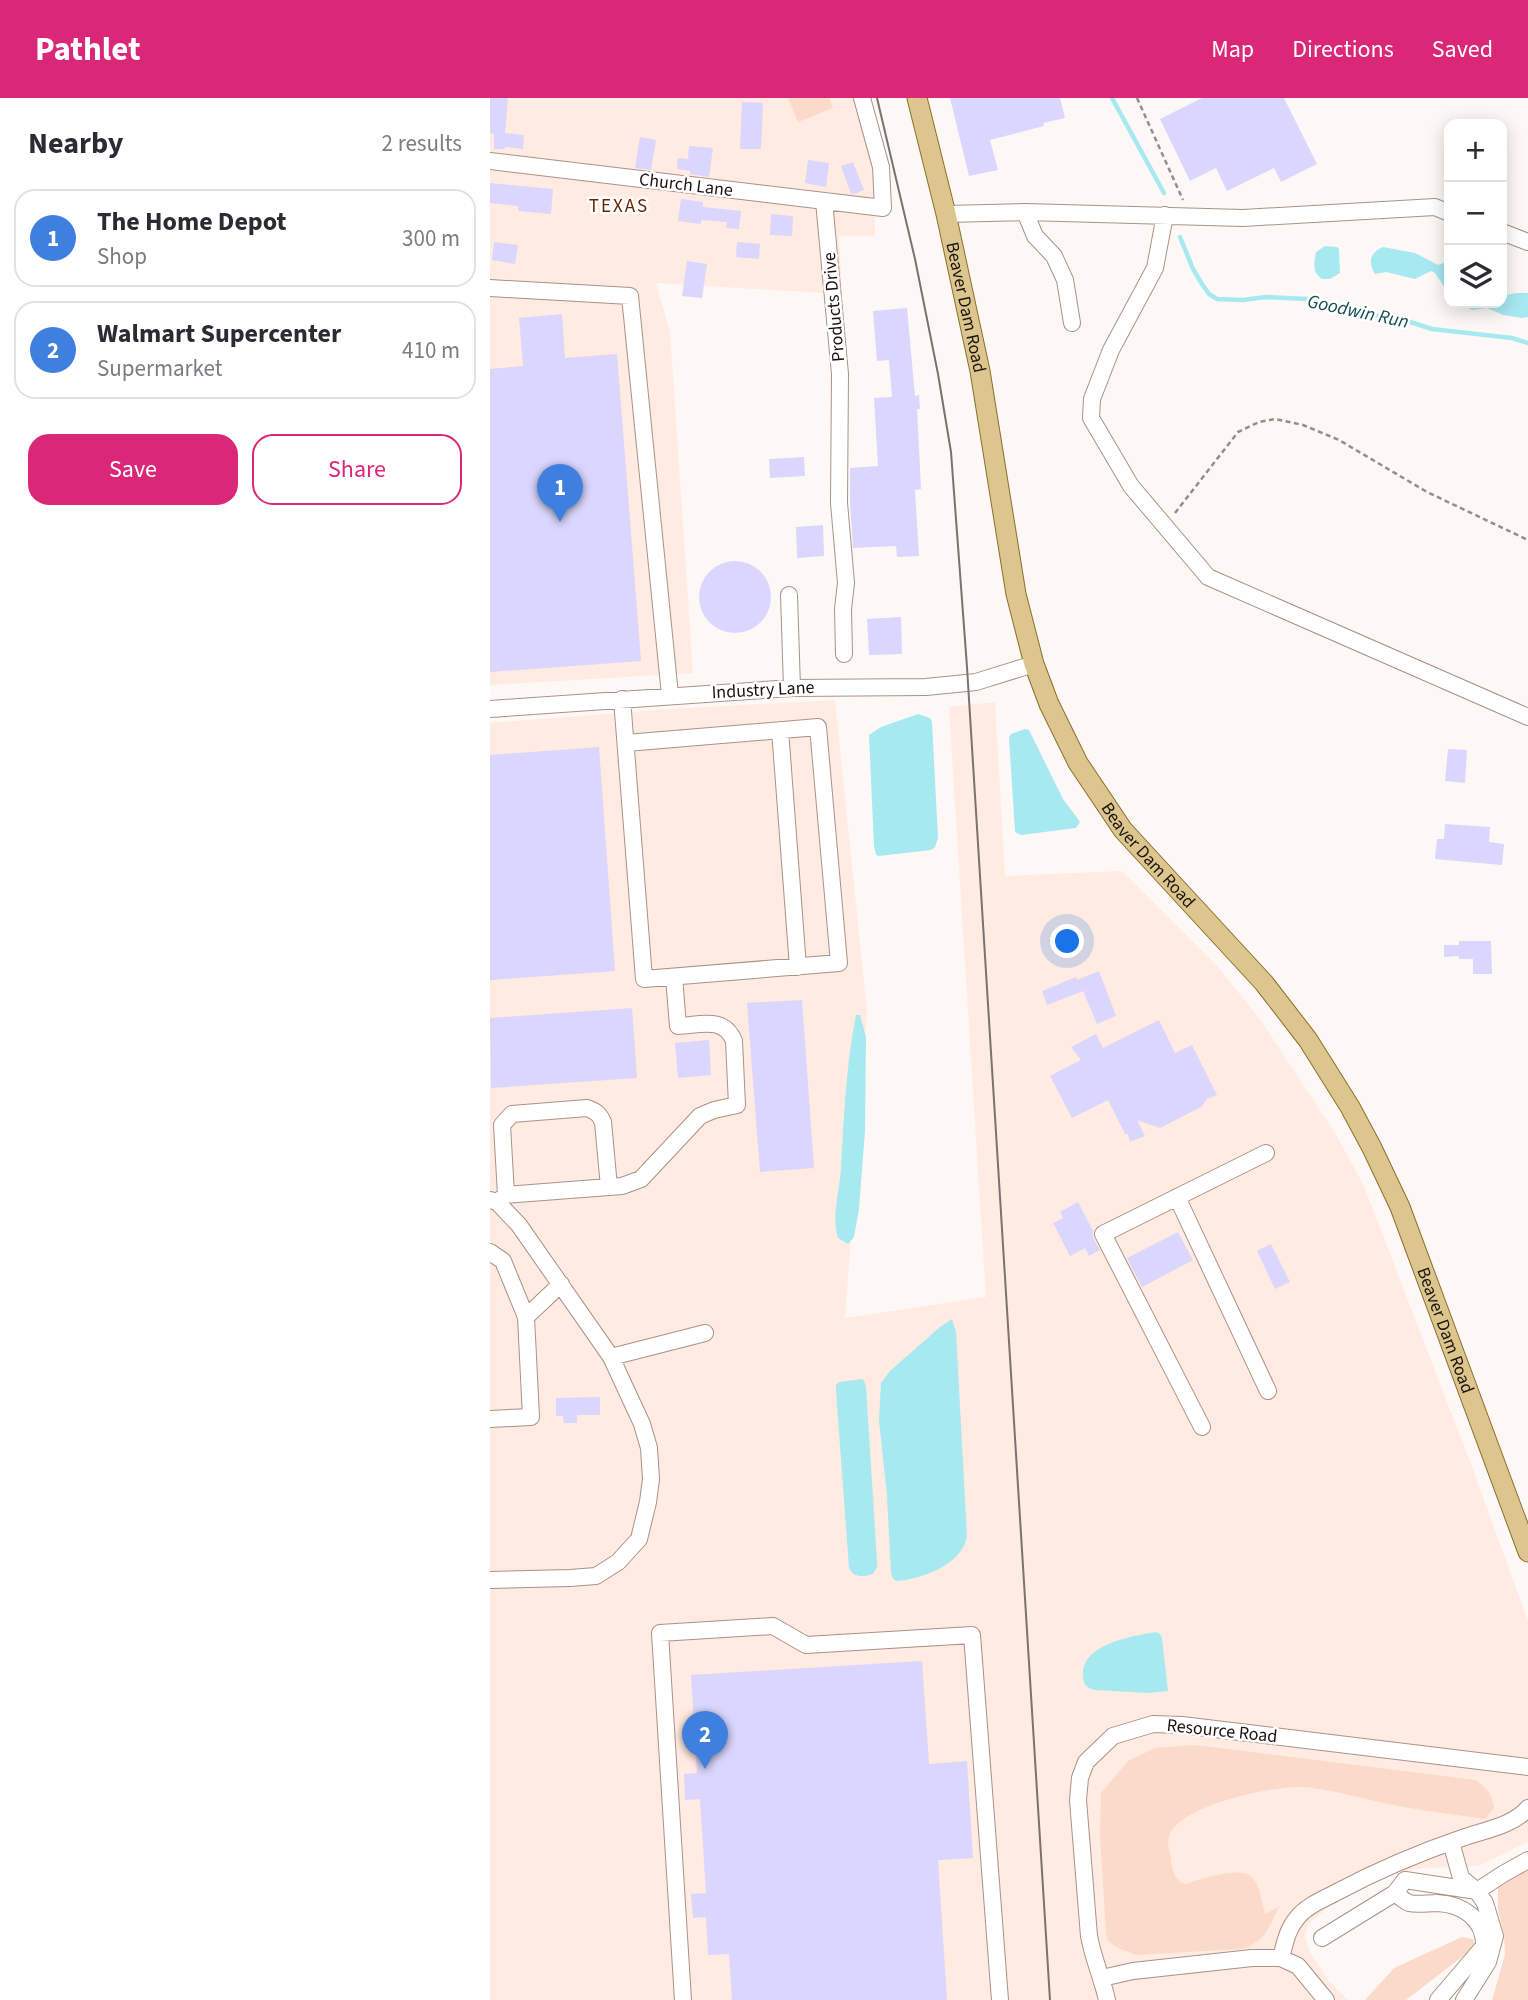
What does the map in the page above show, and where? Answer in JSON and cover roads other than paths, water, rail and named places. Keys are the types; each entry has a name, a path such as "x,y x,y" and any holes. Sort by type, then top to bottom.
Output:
{"main road":[{"name":"Beaver Dam Road","path":"917,98 946,214 980,371 1016,594 1034,664 1049,704 1093,786 1115,819 1144,855 1264,983 1308,1040 1350,1107 1400,1207 1528,1552"}],"street":[{"name":"Church Lane","path":"490,161 883,208 881,167 862,98"},
{"name":"Products Drive","path":"824,201 840,374 839,503 846,583 843,610 844,654"},
{"path":"946,214 1025,212 1243,218 1435,207 1444,211"},
{"path":"1025,212 1035,236 1055,257 1065,280 1072,324"},
{"path":"1166,215 1155,268 1111,350 1092,399 1091,418 1131,486 1208,577 1528,717"},
{"path":"1507,234 1528,242"},
{"path":"490,288 630,296 670,695"},
{"path":"789,595 792,688"},
{"name":"Industry Lane","path":"490,709 792,688 926,687 992,678 1034,664"},
{"path":"622,699 644,979 839,963 818,727 626,743"},
{"path":"780,730 798,967"},
{"path":"498,1199 622,1186 641,1179 700,1116 737,1105 734,1041 730,1031 723,1026 712,1024 678,1026 674,977"},
{"path":"490,1580 596,1576 618,1562 639,1539 648,1502 650,1479 649,1448 642,1424 611,1357 498,1199 502,1125 512,1114 587,1108 595,1111 603,1122 608,1187"},
{"path":"1202,1427 1103,1234 1266,1153"},
{"path":"1177,1197 1268,1391"},
{"path":"490,1252 503,1261 526,1317 531,1417 490,1419"},
{"path":"526,1317 561,1284"},
{"path":"611,1357 705,1333"},
{"path":"683,2000 660,1633 774,1626 806,1645 972,1635 1000,2000"},
{"name":"Resource Road","path":"1107,2000 1102,1978 1092,1956 1089,1936 1078,1800 1080,1778 1086,1762 1112,1736 1153,1724 1182,1725 1528,1767"},
{"path":"1282,1958 1288,1932 1298,1916 1317,1902 1393,1864 1507,1823 1528,1808"},
{"path":"1451,1842 1461,1878 1478,1891 1485,1903 1495,1936 1488,1962 1464,2000"},
{"path":"1322,1938 1395,1893 1405,1880 1478,1891 1528,1860"},
{"path":"1395,1893 1408,1903 1458,1906 1475,1918 1480,1926 1484,1946 1448,2000"},
{"path":"1438,2000 1484,1946"},
{"path":"1102,1978 1133,1971 1252,1958 1282,1958 1298,1966 1326,2000"}],"water":[{"path":"1325,246 1339,249 1340,273 1330,279 1319,277 1314,267 1316,252"},
{"path":"1383,247 1415,253 1438,265 1444,263 1444,286 1431,271 1415,279 1386,272 1375,274 1371,265 1376,252"},
{"path":"1528,293 1528,317 1503,315 1487,308 1507,308 1507,295"},
{"path":"918,714 930,718 932,722 938,838 931,850 879,856 876,855 874,846 869,735 881,727"},
{"path":"1025,729 1029,730 1063,799 1080,822 1076,828 1021,835 1015,832 1009,737"},
{"path":"856,1015 860,1015 866,1037 865,1131 859,1209 854,1237 848,1244 838,1238 836,1212 848,1072"},
{"path":"952,1319 956,1332 967,1537 963,1547 949,1563 929,1574 897,1581 891,1573 879,1420 881,1383 890,1371"},
{"path":"863,1379 866,1386 877,1567 873,1574 862,1576 853,1574 849,1568 836,1385 839,1382"},
{"path":"1156,1632 1162,1638 1168,1691 1148,1693 1095,1690 1086,1685 1083,1674 1091,1655 1110,1643"}],"waterway":[{"name":"Goodwin Run","path":"1112,98 1164,193"},
{"name":"Goodwin Run","path":"1180,237 1193,269 1209,294 1217,299 1308,299 1372,315 1401,319 1432,329 1512,338 1528,343"}],"tram line":[{"path":"877,98 915,259 951,452 967,667 1050,2000"}],"place":[{"name":"The Home Depot","path":"560,522"},
{"name":"Walmart Supercenter","path":"705,1769"}],"district":[{"name":"TEXAS","path":"619,206"}]}
